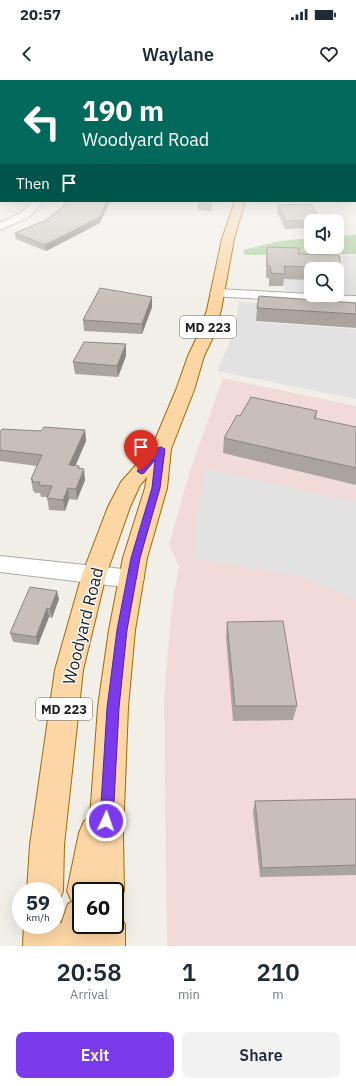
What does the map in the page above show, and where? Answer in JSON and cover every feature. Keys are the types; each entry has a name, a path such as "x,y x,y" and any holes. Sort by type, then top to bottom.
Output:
{"main road":[{"name":"Woodyard Road","path":"106,882 106,835 113,708 122,630 135,558 156,488 161,449 185,390 196,356 206,336 214,310 226,258 228,238 235,220"},
{"name":"Woodyard Road","path":"45,882 47,845 69,670 94,575 119,507 131,482 161,449"},
{"path":"87,882 110,753"},
{"path":"42,946 43,934"},
{"path":"76,946 78,934"},
{"path":"106,934 106,946"}],"street":[{"path":"0,226 12,220"},
{"path":"217,293 356,300"},
{"path":"0,564 132,578"}],"shaded area":[{"path":"296,256 356,256 356,296 344,295 344,262 315,262"},
{"path":"282,278 304,280 304,292 285,291"},
{"path":"239,302 258,303 256,322 356,329 356,399 217,371 235,331"},
{"path":"223,378 356,406 356,946 167,946 164,696 172,606 179,567 169,544 189,474"},
{"path":"204,468 356,502 356,599 300,576 193,558"}],"green space":[{"path":"356,235 356,254 245,255 243,250 280,241 304,239 304,254 344,254 344,236"}],"building":[{"path":"45,220 93,220 45,245 15,233"},
{"path":"267,247 299,248 299,254 339,255 340,262 304,262 304,267 284,266 285,274 271,273 270,266 267,266"},
{"path":"100,288 152,297 142,324 83,320"},
{"path":"259,296 304,299 304,302 356,303 356,314 257,308"},
{"path":"84,342 126,344 117,366 73,362"},
{"path":"251,397 317,411 314,418 356,427 356,468 224,438 237,415 240,416"},
{"path":"44,427 85,430 69,465 79,466 78,468 84,469 76,489 68,488 63,500 47,498 52,486 39,485 40,482 32,482 33,480 31,479 42,455 0,450 0,432 2,429 41,431"},
{"path":"30,587 57,591 50,609 47,608 36,637 10,633"},
{"path":"283,621 297,706 235,706 227,622"},
{"path":"356,799 356,865 262,868 255,801"}],"route":[{"path":"106,821 113,708 122,630 135,558 156,488 161,449 141,471"}]}
